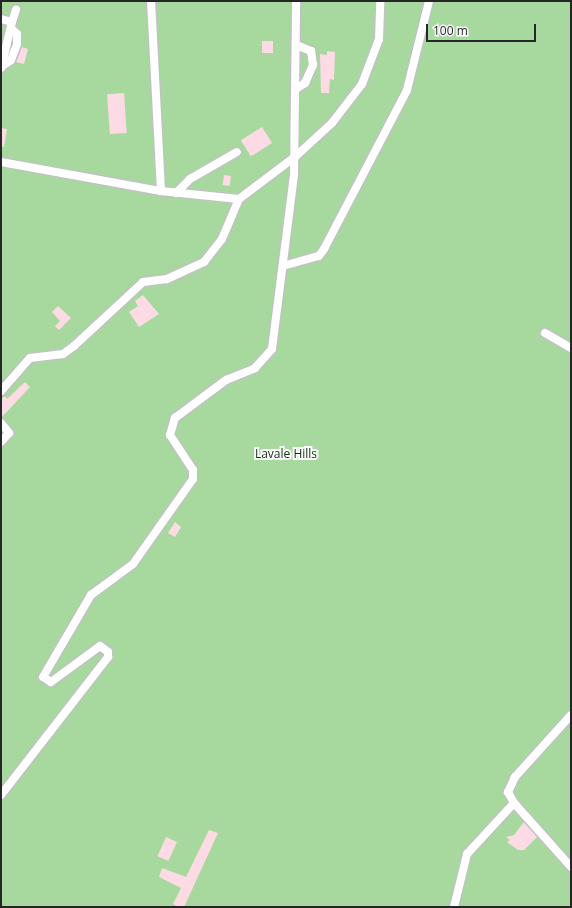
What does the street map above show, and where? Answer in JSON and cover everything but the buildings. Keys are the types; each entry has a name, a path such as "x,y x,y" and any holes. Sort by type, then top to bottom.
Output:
{"street":[{"path":"151,1 161,191"},
{"path":"1,794 108,657 108,652 100,646 51,682 43,677 91,595 133,564 193,479 193,470 170,435 175,418 188,405 226,380 256,368 269,355 274,342 296,156 296,1"},
{"path":"1,391 30,358 63,354 74,346 143,282 167,279 204,262 222,239 239,199 296,156 332,123 362,84 379,39 380,1"},
{"path":"283,266 319,256 324,249 407,90 429,1"},
{"path":"1,68 16,10"},
{"path":"1,19 12,25"},
{"path":"296,45 310,51 313,65 305,83 296,89"},
{"path":"176,193 190,179 237,152"},
{"path":"1,162 161,191 239,199"},
{"path":"546,333 571,348"},
{"path":"1,423 9,434 1,442"},
{"path":"571,714 512,781 508,792 514,803 571,867"},
{"path":"454,907 468,854 514,803"}],"green space":[{"name":"Lavale Hills","path":"1,1 571,1 571,907 1,907"}]}
